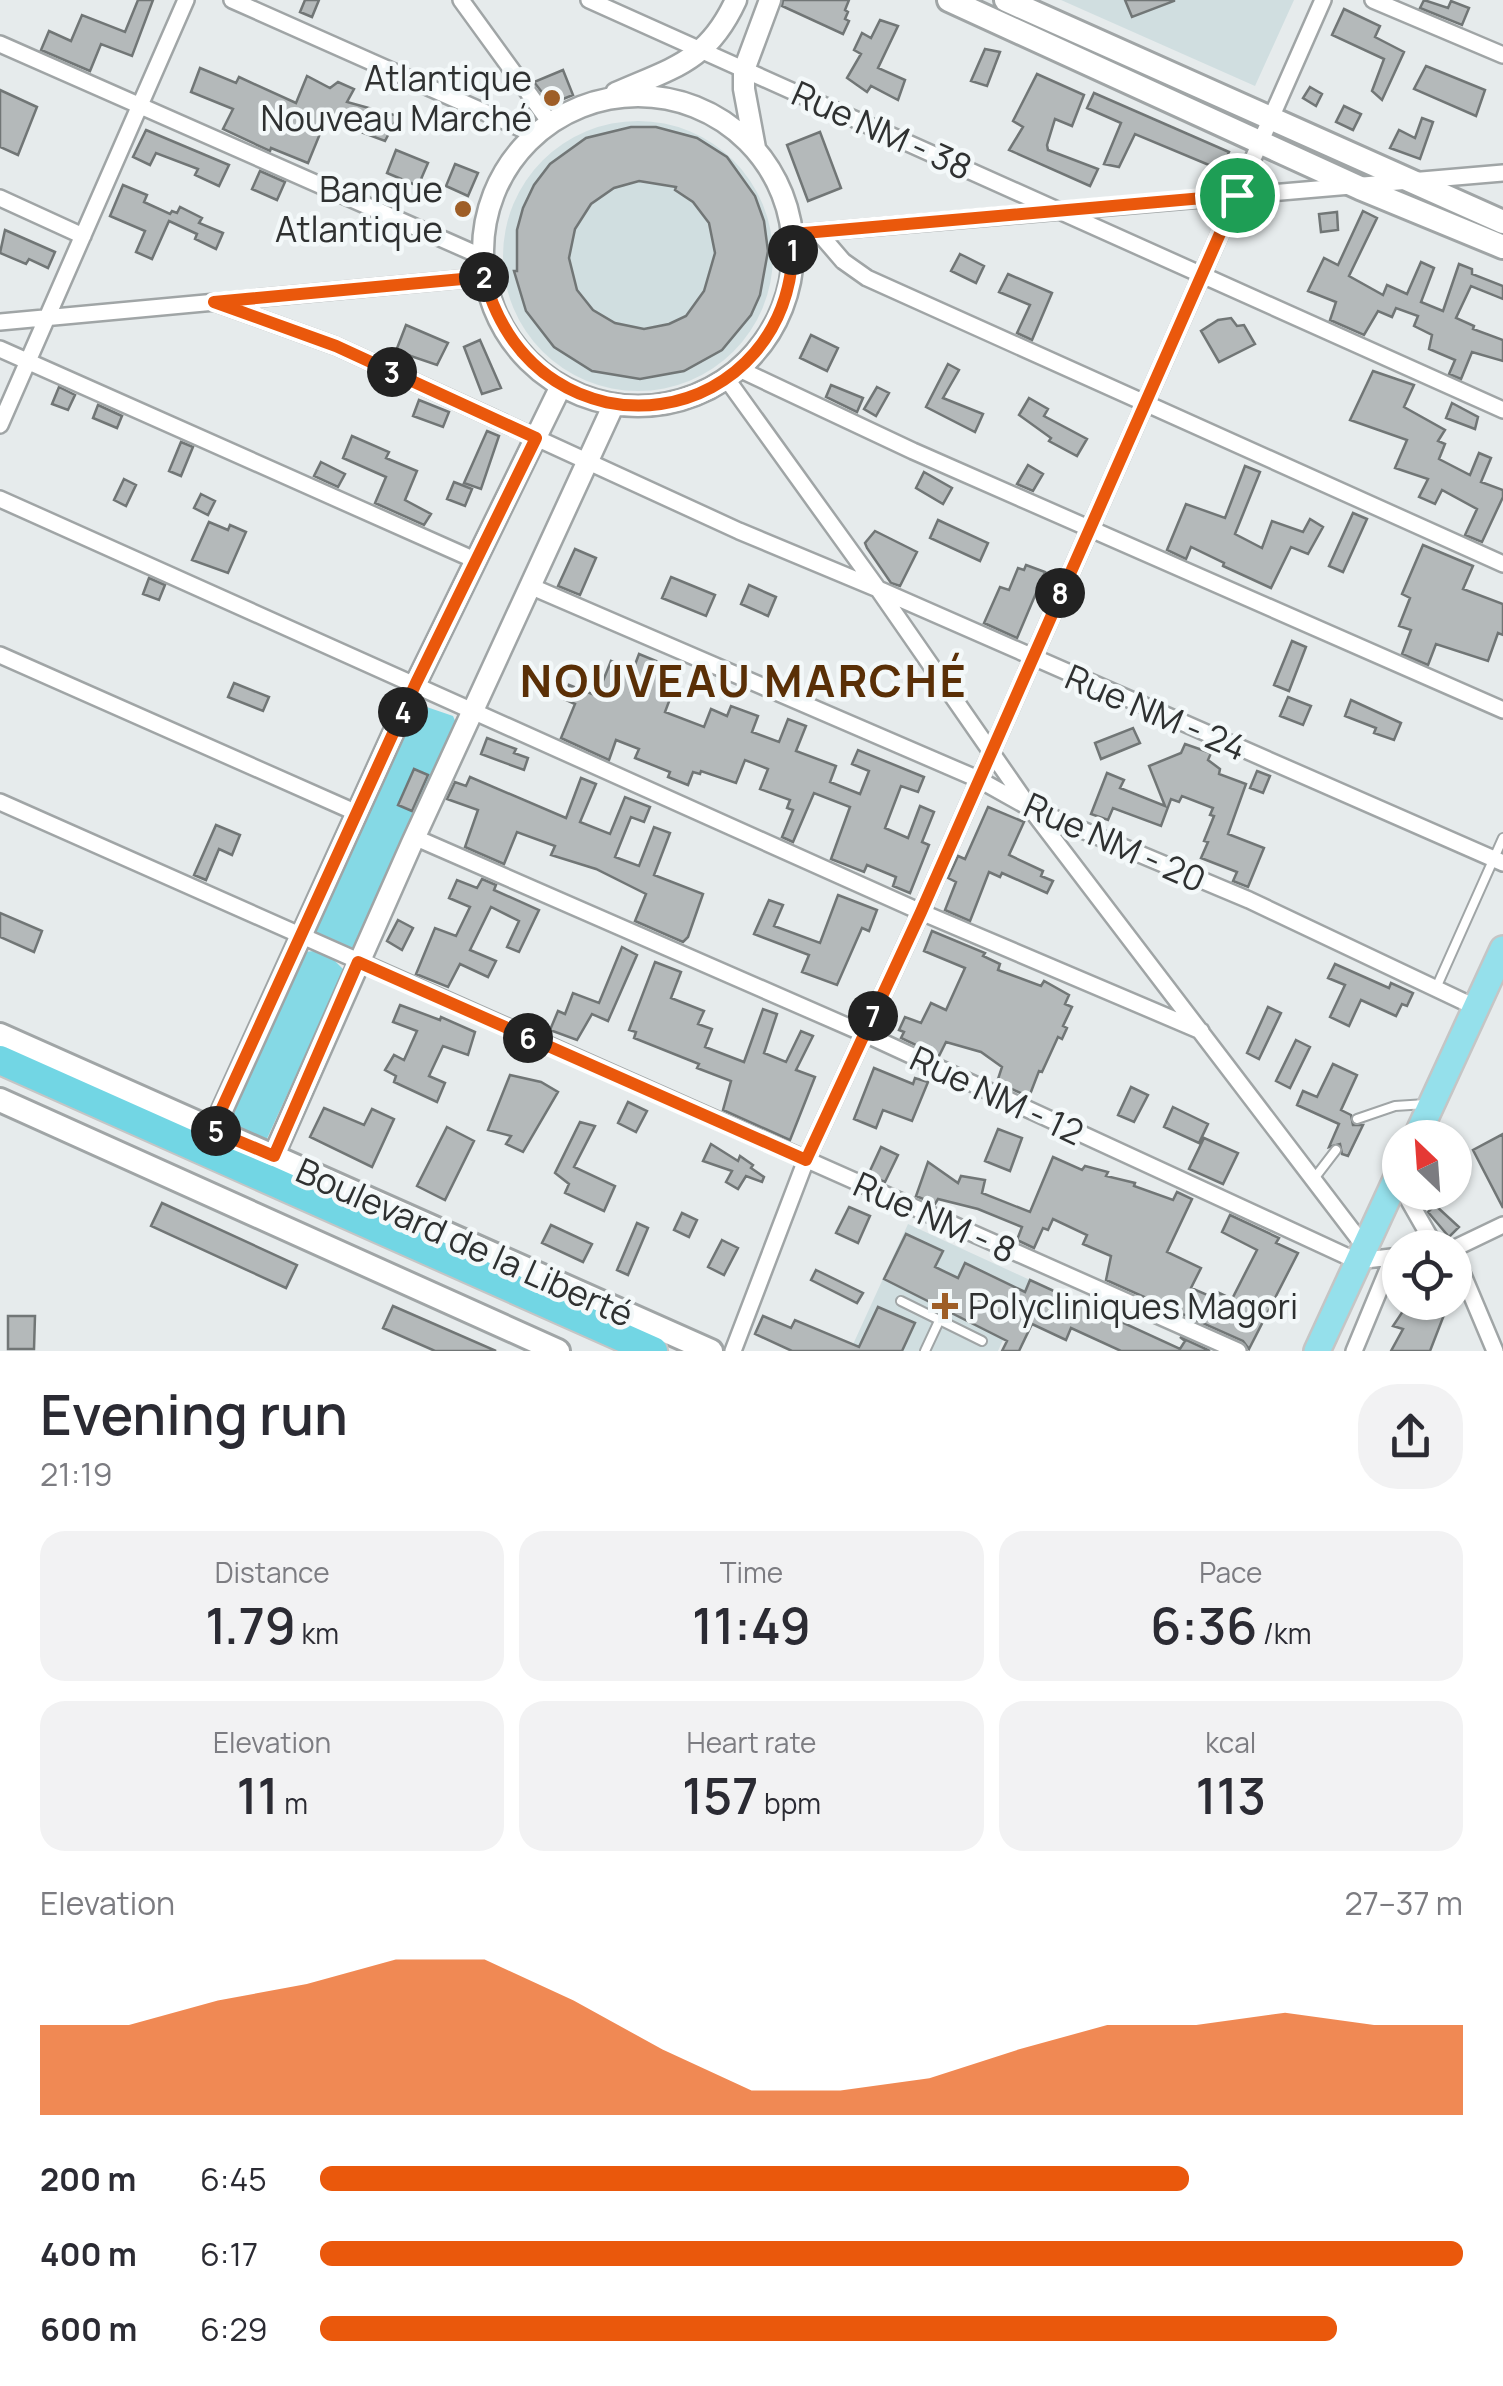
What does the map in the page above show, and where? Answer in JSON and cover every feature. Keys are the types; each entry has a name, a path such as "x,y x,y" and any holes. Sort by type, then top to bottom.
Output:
{"highway":[{"name":"Boulevard de la Liberté","path":"0,1060 653,1351"},
{"name":"Boulevard de la Liberté","path":"0,1078 614,1351"}],"main road":[{"path":"949,0 1360,188 1503,247"},
{"path":"1006,0 1503,222"},
{"path":"1424,1120 1503,949"},
{"name":"Boulevard de la Liberté","path":"0,1035 711,1351"},
{"name":"Boulevard de la Liberté","path":"0,1100 558,1351"},
{"path":"1317,1351 1360,1253 1384,1210"}],"street":[{"path":"0,425 186,0"},
{"path":"232,0 543,129"},
{"path":"461,0 543,129"},
{"name":"Rue NM - 38","path":"589,0 1503,410"},
{"path":"594,103 652,97 690,105 725,122 755,148 784,196 794,259 783,308 757,351 733,374 706,390 673,402 614,404 561,386 537,369 501,324 484,267 484,237 492,199 510,164 543,129 594,103 678,65 703,50 723,29 736,0"},
{"path":"755,148 744,70 770,0"},
{"path":"734,1351 806,1160 921,912 1323,0"},
{"path":"1373,0 1503,55"},
{"path":"0,44 484,267"},
{"path":"793,234 1503,173"},
{"path":"0,198 83,236"},
{"path":"818,232 844,261 867,278 1503,564"},
{"path":"0,322 214,302 484,267"},
{"name":"Rue NM - 24","path":"214,302 336,346 739,531 1499,861"},
{"path":"0,349 477,561"},
{"path":"733,374 1503,710"},
{"path":"733,374 1030,808 1313,1180 1360,1253 1382,1255"},
{"path":"212,1130 416,683 561,386"},
{"path":"274,1156 414,837 614,404"},
{"path":"0,499 921,912 1201,1030"},
{"name":"Rue NM - 20","path":"530,586 978,780 1030,808 1250,900 1477,1008"},
{"path":"0,655 357,813"},
{"name":"Rue NM - 8","path":"0,802 1238,1351"},
{"name":"Rue NM - 12","path":"414,837 1360,1253"},
{"path":"1472,1240 1503,1225"},
{"path":"1354,1351 1382,1289"},
{"path":"1472,1296 1495,1351"}],"lane":[{"path":"1436,988 1499,861 1503,838"},
{"path":"1357,1119 1396,1106 1432,1104"},
{"path":"1313,1180 1336,1150"},
{"path":"900,1301 982,1342"},
{"path":"925,1351 939,1320"}],"shaded area":[{"path":"1061,0 1294,0 1255,86"},
{"path":"638,121 690,131 734,160 763,204 773,256 763,308 734,352 690,381 638,391 586,381 542,352 513,308 503,256 513,204 542,160 586,131"},
{"path":"418,704 453,716 457,725 354,952 319,941 314,933"},
{"path":"314,951 332,958 344,970 265,1143 227,1126 304,952"},
{"name":"Polycliniques Magori","path":"908,1224 1030,1280 998,1351 850,1351"}],"building":[{"path":"138,0 153,0 132,56 101,44 90,71 41,50 49,31 71,41 82,15 125,32"},
{"path":"305,0 319,0 312,17 300,12"},
{"path":"783,0 849,0 845,19 849,21 843,34 782,6"},
{"path":"1125,0 1174,0 1174,1 1132,17"},
{"path":"1424,0 1448,8 1451,1 1469,8 1462,25 1420,8"},
{"path":"1344,9 1380,26 1375,37 1404,52 1382,100 1372,91 1384,59 1332,35"},
{"path":"880,20 898,26 878,68 905,80 898,100 871,86 867,92 847,78 861,54 854,50 862,33 871,38"},
{"path":"985,49 1000,52 987,86 971,81"},
{"path":"1426,66 1485,90 1476,116 1414,89"},
{"path":"200,68 236,83 239,77 296,103 307,76 330,88 338,82 354,89 347,102 398,116 385,141 326,119 308,163 223,129 233,109 191,92"},
{"path":"563,70 573,95 551,104 534,82"},
{"path":"1037,74 1084,95 1072,126 1055,119 1047,145 1048,150 1098,169 1090,186 1009,150 1023,127 1013,121"},
{"path":"1310,87 1322,94 1316,106 1303,98"},
{"path":"0,90 37,107 18,155 0,147"},
{"path":"1094,93 1229,152 1221,170 1135,134 1119,167 1104,164 1121,123 1087,108"},
{"path":"1344,106 1361,114 1353,130 1336,122"},
{"path":"1422,118 1433,122 1420,159 1390,148 1399,130 1415,138"},
{"path":"631,127 656,127 697,138 727,157 755,196 764,221 768,251 760,295 751,315 722,350 684,371 640,379 592,371 554,347 526,311 514,271 523,208 550,164 586,138","holes":["639,181 676,187 709,223 715,253 704,291 686,316 669,324 644,329 615,323 593,310 577,290 569,258 575,229 591,204 614,188"]},
{"path":"146,130 229,165 219,186 195,175 198,169 156,153 150,165 133,157"},
{"path":"820,132 841,188 808,201 787,145"},
{"path":"396,150 428,163 418,186 387,173"},
{"path":"455,164 478,173 468,196 446,186"},
{"path":"260,171 285,182 277,200 252,189"},
{"path":"123,185 147,195 144,202 170,214 177,213 180,207 202,218 199,223 223,233 216,249 195,239 197,234 169,221 152,259 136,252 145,231 110,216"},
{"path":"1363,211 1377,218 1349,276 1383,295 1387,285 1407,294 1421,262 1434,268 1421,302 1443,311 1459,264 1472,269 1472,274 1503,286 1503,299 1471,286 1456,318 1503,340 1503,361 1472,352 1461,379 1449,374 1455,360 1429,349 1432,335 1414,326 1418,316 1396,308 1392,317 1378,311 1364,335 1330,320 1336,302 1308,291 1324,258 1338,265"},
{"path":"1337,212 1338,230 1321,232 1319,214"},
{"path":"5,230 55,252 48,268 0,253"},
{"path":"960,254 984,266 976,283 951,271"},
{"path":"1008,274 1052,293 1032,340 1017,333 1030,305 999,292"},
{"path":"1231,318 1237,326 1244,325 1255,344 1219,362 1201,331 1218,320"},
{"path":"406,325 448,343 437,365 396,351"},
{"path":"811,335 838,348 827,371 800,358"},
{"path":"480,340 501,388 482,394 464,347"},
{"path":"948,364 959,370 943,398 983,414 975,432 926,407"},
{"path":"1373,371 1414,385 1404,407 1445,430 1438,441 1445,444 1439,459 1470,475 1479,453 1491,458 1481,482 1503,490 1503,497 1482,542 1465,535 1477,509 1442,490 1435,504 1419,497 1428,479 1395,468 1407,440 1350,420"},
{"path":"831,385 863,398 857,412 826,397"},
{"path":"59,387 75,395 68,410 52,404"},
{"path":"877,387 889,393 876,416 864,409"},
{"path":"1029,398 1048,409 1044,416 1087,439 1077,456 1049,441 1051,438 1019,415"},
{"path":"419,400 449,412 443,427 413,416"},
{"path":"1452,403 1478,417 1475,429 1446,418"},
{"path":"98,405 122,416 117,428 93,418"},
{"path":"487,431 499,436 481,489 464,483"},
{"path":"352,436 389,452 386,458 417,471 405,500 431,514 424,525 375,503 386,477 343,458"},
{"path":"181,442 193,447 181,476 169,471"},
{"path":"321,462 345,474 338,487 314,476"},
{"path":"1028,465 1043,474 1033,491 1017,484"},
{"path":"1245,466 1260,472 1235,534 1262,548 1272,521 1303,532 1310,519 1323,527 1308,554 1291,547 1271,588 1191,547 1186,559 1167,550 1186,504 1225,518"},
{"path":"924,472 952,488 943,504 916,488"},
{"path":"124,479 136,485 126,506 114,500"},
{"path":"454,482 472,489 465,506 447,499"},
{"path":"201,494 215,501 208,515 194,508"},
{"path":"1353,513 1367,519 1343,572 1329,566"},
{"path":"938,520 988,543 980,561 930,538"},
{"path":"209,522 246,532 228,573 192,560"},
{"path":"875,531 917,552 900,586 891,583 867,548 865,543"},
{"path":"1423,545 1473,566 1463,589 1503,604 1503,635 1498,633 1488,661 1436,644 1428,665 1402,654 1411,630 1399,626 1410,598 1402,594"},
{"path":"575,549 596,558 580,595 558,586"},
{"path":"1026,565 1045,572 1017,638 984,623 1000,587 1009,590 1018,568 1024,570"},
{"path":"671,577 715,595 706,616 662,598"},
{"path":"149,578 165,585 159,600 143,594"},
{"path":"749,585 776,597 768,616 741,604"},
{"path":"1292,641 1306,647 1289,691 1274,685"},
{"path":"639,654 656,661 651,673 676,683 665,712 704,727 711,709 727,716 731,706 758,716 752,732 779,742 788,719 806,726 796,751 836,766 830,782 860,794 869,771 852,764 858,750 924,777 918,792 901,786 885,828 908,838 920,806 934,812 922,842 929,845 910,893 893,886 896,877 867,865 864,872 831,859 850,807 814,793 793,842 782,837 793,810 787,808 790,800 760,789 768,769 745,760 736,783 701,771 693,772 688,785 668,777 670,772 635,758 639,749 616,740 609,760 561,738 575,704 564,699 569,685 597,696 611,661 633,670"},
{"path":"234,683 269,697 263,711 228,697"},
{"path":"1288,697 1311,706 1303,725 1280,716"},
{"path":"1351,700 1401,723 1394,740 1345,716"},
{"path":"1133,728 1140,743 1101,759 1095,743"},
{"path":"487,738 528,758 524,770 481,754"},
{"path":"1185,744 1211,753 1208,760 1220,769 1219,774 1246,784 1228,834 1264,848 1248,887 1233,881 1237,872 1201,858 1208,842 1204,841 1214,816 1210,815 1213,808 1182,796 1179,802 1171,799 1161,826 1113,808 1108,820 1091,814 1107,773 1124,780 1120,788 1165,806 1149,766 1181,753"},
{"path":"414,769 428,775 412,811 398,805"},
{"path":"1257,771 1270,776 1263,793 1250,788"},
{"path":"470,777 566,818 581,778 596,784 580,822 610,834 625,797 650,807 644,822 631,817 615,857 639,866 654,827 670,833 654,875 703,894 688,937 683,942 635,921 646,894 596,869 551,855 555,846 517,832 504,864 465,847 478,810 447,799 455,782 466,786"},
{"path":"988,807 1024,822 1009,855 1043,871 1041,876 1053,881 1047,893 1002,873 1000,877 989,872 970,921 945,910 956,882 948,878 958,856 965,859"},
{"path":"216,825 240,835 232,855 219,849 206,880 194,875"},
{"path":"482,879 496,885 494,890 539,910 519,952 507,947 519,921 491,907 470,950 496,961 488,977 460,964 448,987 416,974 435,928 456,936 470,907 449,898 457,880 477,888"},
{"path":"838,895 877,910 869,931 862,928 837,985 802,972 809,955 754,934 769,900 783,905 774,926 820,943"},
{"path":"0,913 42,931 34,952 0,937"},
{"path":"398,920 413,928 402,950 387,941"},
{"path":"932,931 985,953 983,956 1000,964 998,970 1041,986 1044,981 1069,995 1065,1004 1072,1007 1063,1026 1067,1028 1062,1039 1058,1037 1042,1072 1039,1071 1029,1097 997,1082 1002,1067 981,1052 946,1042 939,1056 901,1038 904,1032 899,1030 905,1017 921,1023 931,1003 946,1010 965,968 924,951"},
{"path":"622,947 637,955 608,1021 592,1014 577,1040 550,1030 558,1011 565,1014 573,993 599,1003"},
{"path":"655,962 681,972 671,998 704,1011 698,1024 712,1029 705,1047 744,1062 763,1009 777,1014 764,1053 786,1062 801,1031 813,1036 796,1070 815,1077 790,1140 723,1110 731,1081 634,1038 636,1032 629,1030"},
{"path":"1335,964 1389,988 1391,983 1413,993 1407,1006 1402,1004 1396,1016 1361,1000 1349,1026 1330,1017 1345,985 1328,978"},
{"path":"400,1005 475,1032 468,1055 443,1046 429,1076 445,1083 437,1102 394,1082 396,1076 385,1070 394,1055 404,1060 417,1031 393,1022"},
{"path":"1268,1007 1281,1013 1259,1059 1247,1053"},
{"path":"1296,1040 1310,1047 1290,1088 1276,1081"},
{"path":"1333,1064 1357,1075 1341,1110 1351,1115 1353,1125 1363,1125 1348,1156 1342,1154 1340,1144 1329,1147 1339,1124 1297,1105 1303,1091 1317,1097"},
{"path":"874,1068 913,1084 915,1078 928,1082 912,1121 883,1110 876,1128 854,1119"},
{"path":"510,1075 541,1082 558,1092 523,1152 506,1144 511,1136 488,1130"},
{"path":"1131,1087 1148,1095 1134,1122 1118,1115"},
{"path":"628,1102 647,1111 636,1132 618,1123"},
{"path":"1173,1107 1208,1124 1199,1143 1164,1127"},
{"path":"324,1108 364,1125 372,1109 394,1119 372,1167 310,1137"},
{"path":"580,1122 595,1126 574,1167 615,1186 604,1211 565,1193 569,1184 555,1173"},
{"path":"447,1127 474,1141 445,1200 417,1186"},
{"path":"998,1129 1022,1138 1010,1171 985,1161"},
{"path":"1503,1134 1503,1208 1473,1150"},
{"path":"1204,1138 1238,1153 1223,1184 1189,1169"},
{"path":"711,1144 738,1161 740,1156 753,1165 751,1168 764,1177 762,1182 746,1176 738,1189 726,1182 732,1171 703,1161"},
{"path":"881,1147 898,1155 885,1182 868,1175"},
{"path":"1053,1157 1082,1170 1085,1166 1108,1172 1106,1176 1135,1183 1134,1186 1173,1200 1177,1192 1192,1199 1167,1252 1201,1268 1191,1288 1214,1298 1217,1292 1232,1299 1257,1250 1222,1232 1230,1215 1279,1238 1276,1243 1298,1253 1249,1349 1243,1341 1106,1280 1111,1256 1083,1244 1087,1235 1053,1219 1048,1230 1043,1228 1034,1248 1017,1240 1022,1227 978,1209 938,1199 935,1204 916,1196 928,1162 958,1183 961,1176 985,1180 982,1193 1030,1212"},
{"path":"162,1203 297,1265 286,1288 151,1226"},
{"path":"849,1207 870,1216 858,1243 836,1233"},
{"path":"1440,1210 1459,1227 1443,1230 1428,1212"},
{"path":"682,1213 697,1220 689,1237 674,1230"},
{"path":"637,1223 648,1228 628,1275 617,1270"},
{"path":"551,1225 592,1244 583,1262 542,1243"},
{"path":"906,1234 943,1251 935,1267 958,1278 965,1263 1025,1292 1030,1280 1180,1349 1185,1341 1180,1337 1210,1351 1121,1351 1071,1328 1066,1340 1032,1324 1019,1351 1002,1351 1007,1341 884,1279"},
{"path":"722,1240 738,1248 724,1275 708,1267"},
{"path":"816,1270 863,1293 857,1303 811,1280"},
{"path":"393,1306 496,1351 435,1351 383,1328"},
{"path":"878,1307 915,1323 902,1351 792,1351 755,1334 763,1316 791,1328 795,1320 859,1347"},
{"path":"8,1316 35,1316 34,1349 8,1349"},
{"path":"1397,1320 1442,1320 1430,1351 1391,1351 1403,1329 1393,1326"}],"place":[{"name":"Atlantique Nouveau Marché","path":"552,98"},
{"name":"Banque Atlantique","path":"463,209"},
{"name":"Polycliniques Magori","path":"945,1306"}],"district":[{"name":"NOUVEAU MARCHÉ","path":"744,680"}],"route":[{"path":"1237,195 921,912 806,1160 358,962 274,1156 212,1130 416,683 536,438 336,346 214,302 484,277 501,324 537,369 561,386 587,397 614,404 661,404 706,390 739,369 757,351 783,308 794,259 793,234 1237,195"}]}
